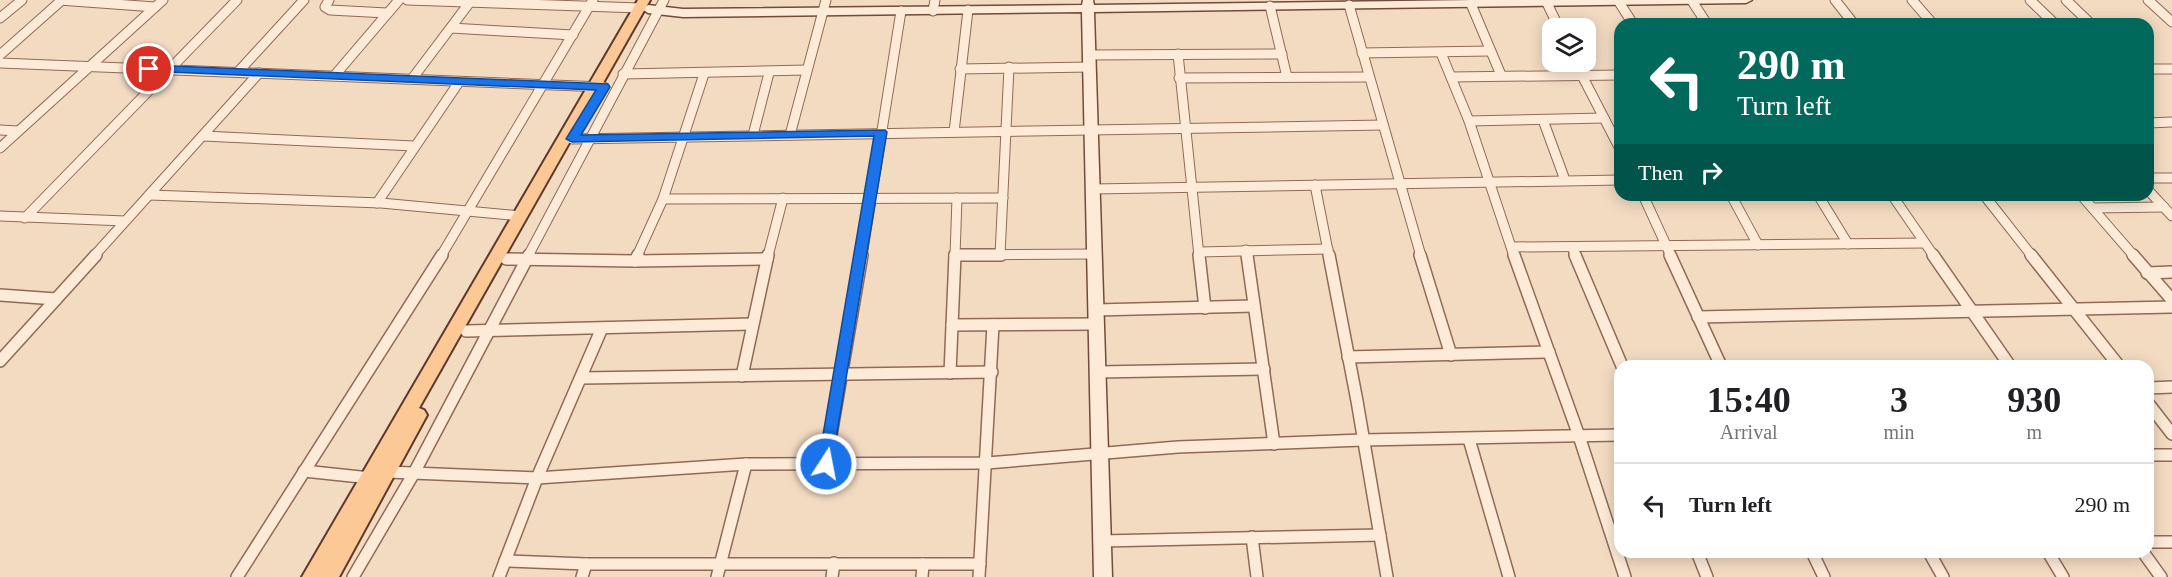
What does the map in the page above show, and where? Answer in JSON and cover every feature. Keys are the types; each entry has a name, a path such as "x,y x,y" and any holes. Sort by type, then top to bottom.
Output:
{"main road":[{"path":"312,577 520,216 651,4"},
{"path":"328,577 506,259 581,139 599,86"}],"street":[{"path":"0,18 22,0"},
{"path":"0,55 61,0 159,3"},
{"path":"25,218 237,0"},
{"path":"238,72 304,0"},
{"path":"329,0 325,7 330,10 387,13"},
{"path":"335,75 399,0"},
{"path":"407,0 651,4 683,13 901,11 934,5 968,10 1013,5 1088,4 1270,6 1383,2 1471,4 1746,0"},
{"path":"790,135 826,0"},
{"path":"1835,0 1849,18"},
{"path":"1912,0 1928,18"},
{"path":"2030,0 2049,18"},
{"path":"2066,0 2085,18"},
{"path":"2148,0 2172,22"},
{"path":"1625,1 1631,18"},
{"path":"1692,1 1703,18"},
{"path":"412,79 470,2"},
{"path":"0,148 159,3"},
{"path":"1547,3 1554,18"},
{"path":"237,577 471,209 591,4"},
{"path":"353,577 414,473 490,331 526,260 581,139 623,74 651,4"},
{"path":"1088,4 1103,577"},
{"path":"1471,4 1501,75"},
{"path":"1349,5 1398,183 1451,355"},
{"path":"1270,6 1287,77"},
{"path":"954,132 968,10"},
{"path":"826,464 843,374 901,11"},
{"path":"451,28 573,34"},
{"path":"1362,53 1490,51"},
{"path":"1441,53 1469,121 1614,543"},
{"path":"960,69 1178,54 1282,54"},
{"path":"1178,54 1205,308"},
{"path":"0,63 599,86"},
{"path":"1000,255 1004,198 1004,132 1009,67"},
{"path":"2154,69 2172,69"},
{"path":"623,74 769,73 806,70"},
{"path":"0,361 259,73"},
{"path":"753,135 769,73"},
{"path":"635,261 663,199 704,74"},
{"path":"1581,74 1614,138"},
{"path":"1451,76 1614,75"},
{"path":"1179,78 1369,77"},
{"path":"377,203 459,82"},
{"path":"1469,121 1544,120 1614,125"},
{"path":"1544,120 1565,180"},
{"path":"2154,121 2172,122"},
{"path":"581,139 1383,125"},
{"path":"0,130 18,131"},
{"path":"203,136 414,146"},
{"path":"2154,178 2172,178"},
{"path":"1093,189 1614,180"},
{"path":"1315,185 1387,577"},
{"path":"149,195 377,203 471,209 520,216"},
{"path":"2154,196 2172,216"},
{"path":"742,376 752,324 783,198"},
{"path":"950,373 957,198"},
{"path":"663,199 1004,198"},
{"path":"1646,201 1718,360"},
{"path":"1734,201 1758,245"},
{"path":"1822,201 1848,244"},
{"path":"1896,201 2006,360"},
{"path":"1989,201 2114,360"},
{"path":"2087,201 2172,300"},
{"path":"2093,208 2164,207"},
{"path":"0,216 125,221"},
{"path":"1512,247 1924,243"},
{"path":"1572,247 1619,360"},
{"path":"1200,252 1328,249"},
{"path":"1246,250 1274,444"},
{"path":"955,255 1095,254"},
{"path":"506,259 635,261 767,259"},
{"path":"2147,273 2172,272"},
{"path":"0,295 56,299"},
{"path":"952,325 993,325 1254,306"},
{"path":"1698,317 1973,313 2172,307"},
{"path":"466,331 752,324"},
{"path":"505,561 586,564 834,563 923,570 980,570 993,325"},
{"path":"499,577 537,478 602,328"},
{"path":"1348,357 1549,352"},
{"path":"1098,372 1264,369"},
{"path":"581,378 992,372"},
{"path":"2154,388 2172,387"},
{"path":"2154,411 2172,434"},
{"path":"388,472 537,478 746,464 987,463 1178,447 1363,440 1614,435"},
{"path":"1469,439 1509,577"},
{"path":"2154,455 2172,455"},
{"path":"717,577 746,464"},
{"path":"304,471 370,478"},
{"path":"1102,541 1380,535"},
{"path":"1251,537 1257,577"},
{"path":"2154,542 2172,542"},
{"path":"1619,558 1625,577"},
{"path":"1699,558 1707,577"},
{"path":"1815,558 1824,577"},
{"path":"1932,558 1943,577"},
{"path":"2052,558 2063,577"},
{"path":"2147,558 2161,577"},
{"path":"832,577 834,563"},
{"path":"582,577 586,564"}],"route":[{"path":"149,69 604,87 572,139 881,132 843,374 826,464"}]}
